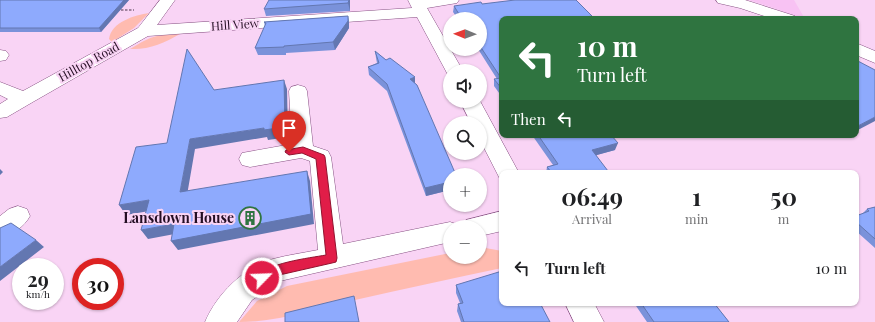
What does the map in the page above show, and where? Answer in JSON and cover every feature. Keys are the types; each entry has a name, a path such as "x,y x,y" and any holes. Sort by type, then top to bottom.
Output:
{"street":[{"name":"Hill View","path":"144,31 418,6 452,0"},
{"path":"723,0 743,4 780,16"},
{"name":"Hilltop Road","path":"0,112 144,31 164,5"},
{"path":"418,6 450,64"},
{"path":"859,50 875,58"},
{"path":"0,88 24,99"},
{"path":"298,91 303,150"},
{"path":"474,108 506,170"},
{"path":"250,159 303,150 320,157 332,258"},
{"path":"487,224 499,222"},
{"path":"220,322 242,291 273,271 443,234"},
{"path":"581,306 590,322"}],"path":[{"path":"116,10 164,5"}],"shaded area":[{"path":"749,0 794,0 803,16 794,16"},
{"path":"149,13 134,28 112,42 109,39 114,28 124,20"},
{"path":"180,34 156,45 130,49 143,41 154,37"},
{"path":"487,248 499,250 499,269 283,317 268,320 239,322 257,301 287,286 443,254 443,264 487,264"}],"building":[{"path":"0,0 124,0 99,28 0,28"},
{"path":"269,0 349,0 348,3 264,9"},
{"path":"515,0 576,0 592,16 499,16 499,75 487,56 487,12 458,12 454,6 481,2 482,4"},
{"path":"348,16 348,21 333,42 284,47 255,48 266,23 264,22"},
{"path":"187,49 214,90 284,80 285,127 264,130 264,128 190,139 180,192 307,171 311,214 171,241 174,224 141,230 149,200 119,205 136,147 167,143"},
{"path":"375,51 386,60 390,58 415,77 410,79 417,85 443,145 443,160 450,160 453,168 443,168 443,184 425,188 387,84 368,67 379,63"},
{"path":"859,62 875,70 875,117 859,125"},
{"path":"499,78 499,85 494,79"},
{"path":"540,138 614,138 618,143 592,150 607,170 550,170 547,167 558,164"},
{"path":"875,207 875,239 859,225 859,215 869,211 867,209"},
{"path":"11,223 36,240 0,267 0,228"},
{"path":"499,272 499,306 542,306 550,322 464,322 458,304 463,303 456,285"},
{"path":"354,296 359,322 285,322 285,313"},
{"path":"643,306 716,306 729,322 654,322"}],"place":[{"name":"Lansdown House","path":"250,218"}],"route":[{"path":"262,278 273,271 332,258 320,157 303,150 289,152"}]}
